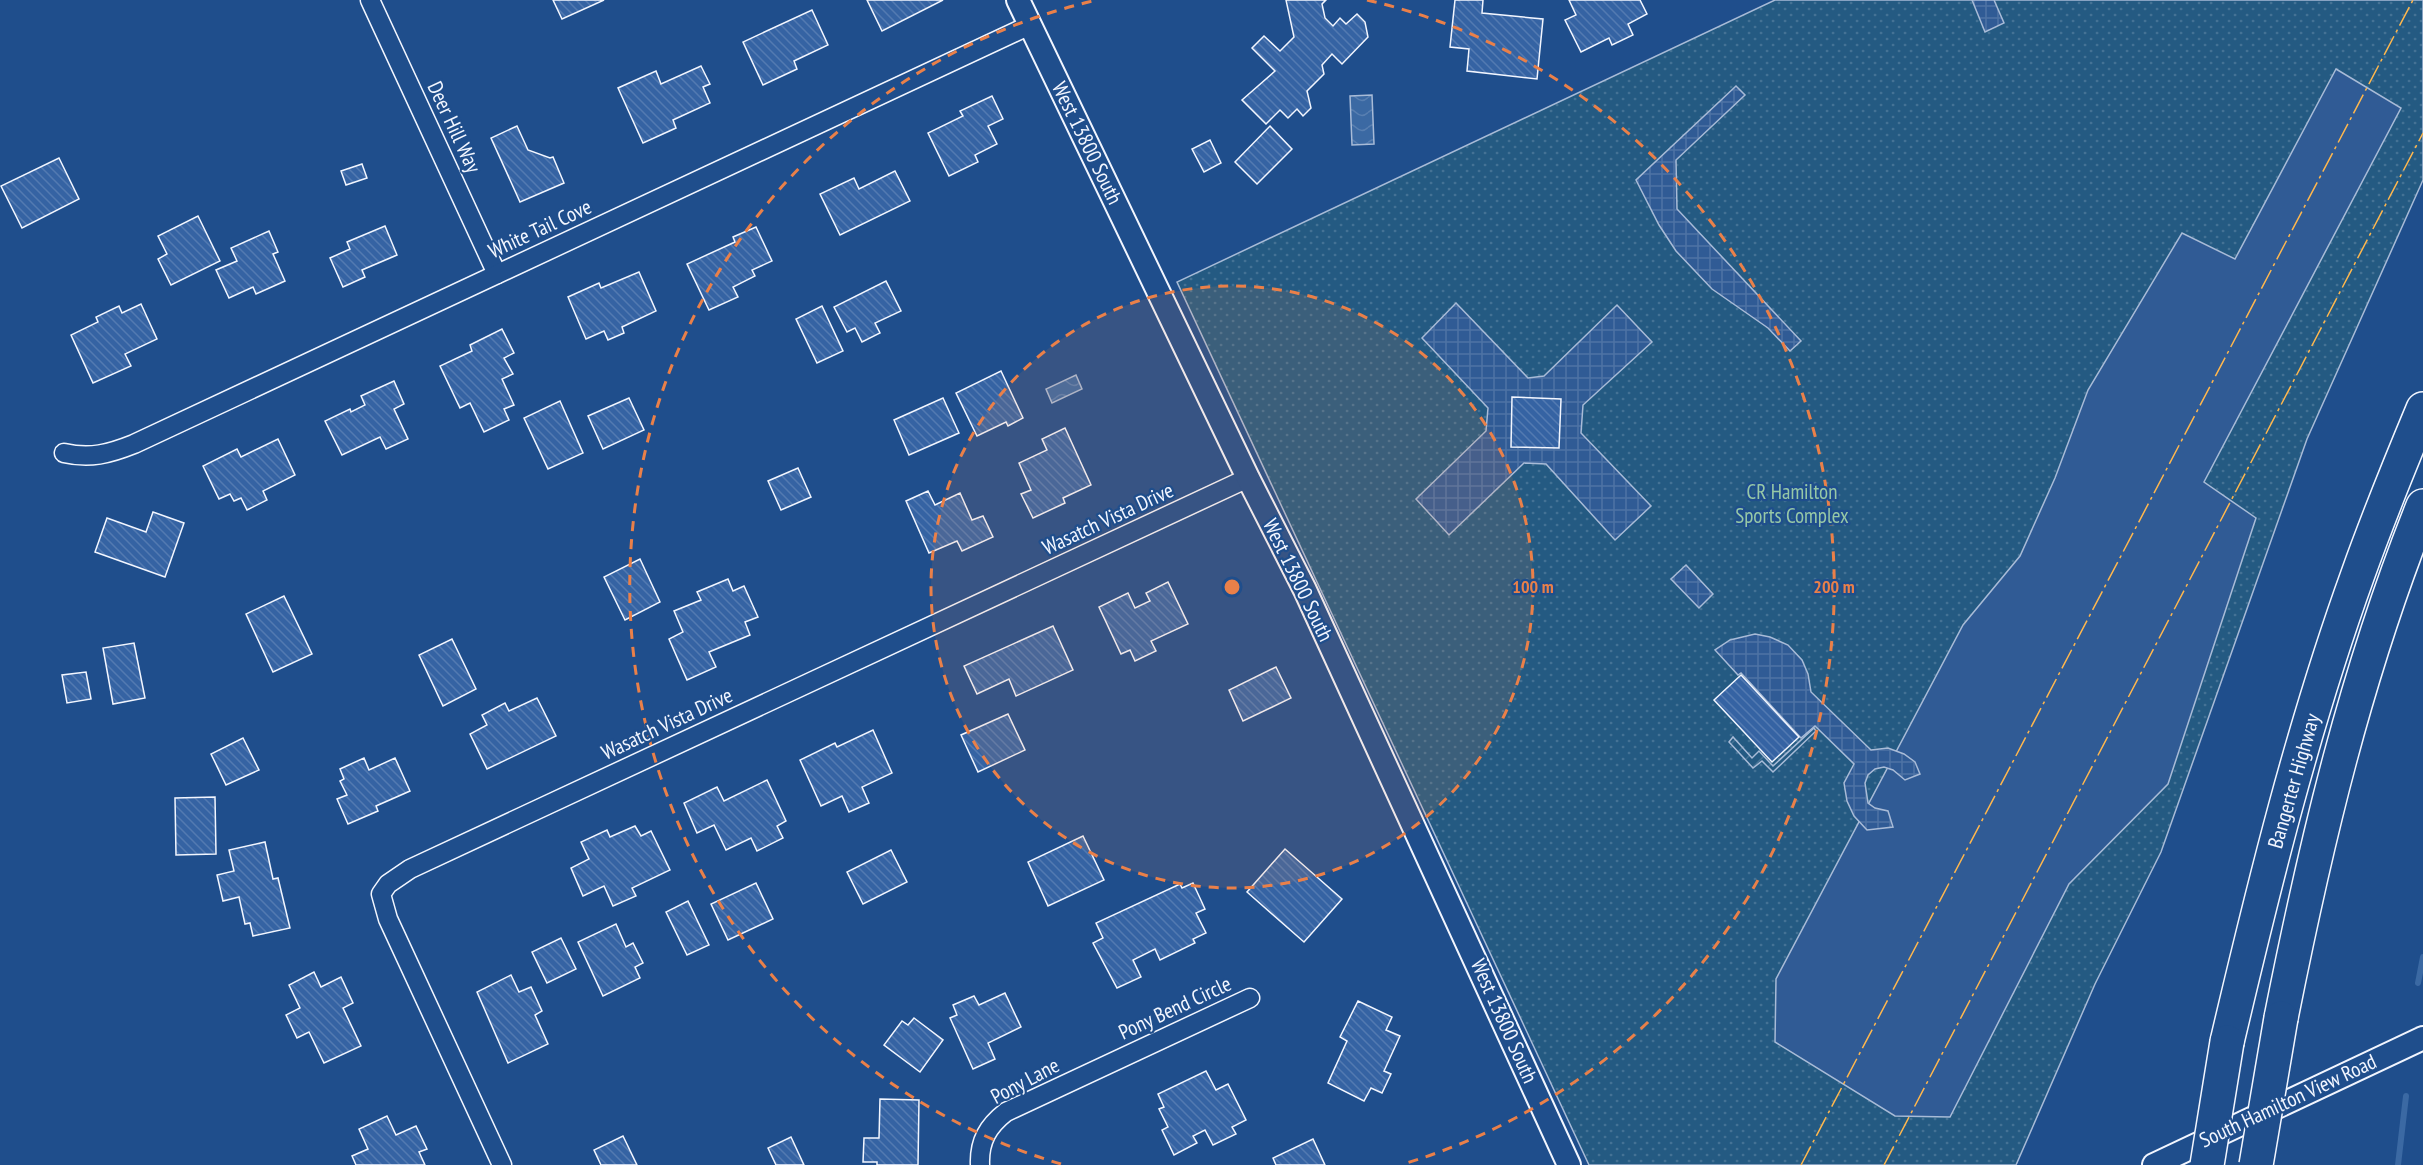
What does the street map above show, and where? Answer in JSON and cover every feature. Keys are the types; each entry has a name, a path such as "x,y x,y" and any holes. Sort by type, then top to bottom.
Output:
{"highway":[{"name":"Bangerter Highway","path":"2207,1165 2227,1042 2274,852 2328,666 2358,575 2423,409"},
{"name":"Bangerter Highway","path":"2256,1165 2281,1018 2316,848 2338,759 2385,607 2423,506"}],"street":[{"name":"Deer Hill Way","path":"370,0 497,274"},
{"name":"West 13800 South","path":"1018,0 1248,478 1310,601 1569,1165"},
{"name":"White Tail Cove","path":"64,453 97,456 134,444 1030,25"},
{"name":"Wasatch Vista Drive","path":"502,1165 388,919 381,894 388,884 410,869 1248,478"},
{"name":"Pony Bend Circle","path":"1119,1059 1250,998"},
{"name":"South Hamilton View Road","path":"2154,1165 2423,1038"},
{"name":"Pony Lane","path":"980,1165 982,1142 988,1129 1006,1112 1119,1059"}],"green space":[{"name":"CR Hamilton Sports Complex","path":"1775,0 2423,0 2423,180 2307,439 2161,852 2095,984 2016,1165 1589,1165 1177,282"},
{"path":"1814,728 1816,731 1773,772 1762,761 1753,768 1729,742 1733,737 1752,758 1759,751 1773,766"}],"shaded area":[{"path":"1972,0 1994,0 2004,23 1985,32"},
{"path":"2336,69 2401,108 2204,482 2256,518 2168,784 2069,884 1950,1117 1895,1116 1775,1042 1776,979 1963,625 2020,556 2055,478 2088,390 2182,233 2235,259"},
{"path":"1736,86 1745,95 1676,160 1677,209 1801,341 1790,351 1768,328 1712,289 1676,251 1659,225 1636,180"},
{"path":"1456,303 1528,378 1544,376 1617,305 1652,342 1583,405 1581,433 1651,506 1615,540 1546,464 1524,463 1449,535 1416,499 1486,431 1488,408 1422,338"},
{"path":"1686,565 1713,594 1699,608 1671,579"},
{"path":"1755,634 1770,637 1788,645 1802,660 1808,674 1811,692 1871,750 1888,748 1904,754 1915,762 1920,774 1905,780 1893,770 1884,767 1875,769 1868,775 1865,783 1868,803 1875,808 1888,811 1893,827 1867,830 1854,816 1847,801 1844,783 1854,764 1815,726 1801,738 1741,673 1738,675 1715,650 1730,640"}],"water":[{"path":"1372,95 1374,144 1352,145 1350,96"},
{"path":"1076,375 1082,389 1052,403 1046,389"}],"building":[{"path":"553,0 604,0 562,19"},
{"path":"867,0 943,0 882,31"},
{"path":"1286,0 1326,0 1322,4 1325,18 1333,26 1340,18 1346,24 1357,14 1365,22 1368,37 1342,64 1332,54 1322,65 1324,74 1307,91 1311,108 1303,116 1297,109 1288,118 1280,110 1266,124 1242,100 1275,71 1252,48 1264,36 1280,51 1294,37"},
{"path":"1455,0 1483,0 1482,13 1543,19 1537,79 1467,71 1469,49 1450,47"},
{"path":"1569,0 1640,0 1647,14 1628,24 1633,35 1612,45 1609,38 1581,52 1565,20 1576,15"},
{"path":"812,10 828,45 794,61 797,69 763,85 743,42"},
{"path":"701,66 710,84 703,87 710,103 673,120 676,128 643,143 618,88 656,71 661,84"},
{"path":"992,96 1003,119 988,126 997,144 975,155 978,162 949,176 928,133 963,116 960,111"},
{"path":"517,126 528,150 553,157 564,183 520,202 491,138"},
{"path":"1270,126 1292,149 1257,184 1235,162"},
{"path":"1210,140 1221,163 1204,172 1192,149"},
{"path":"59,158 79,199 22,228 1,186"},
{"path":"362,164 367,178 346,185 341,171"},
{"path":"895,171 910,201 840,235 820,194 854,178 859,189"},
{"path":"198,216 220,261 171,285 158,259 167,254 158,236"},
{"path":"385,226 397,255 362,270 365,277 343,287 330,258 350,249 347,242"},
{"path":"756,227 772,261 752,270 755,276 733,287 738,297 709,310 687,264 735,242 733,237"},
{"path":"269,231 278,252 273,254 285,281 256,294 253,287 229,298 216,270 237,261 231,248"},
{"path":"639,272 656,311 622,327 624,333 608,340 604,331 586,339 568,297 599,283 601,288"},
{"path":"886,281 901,311 875,323 880,333 862,342 855,328 847,332 834,307"},
{"path":"141,304 157,339 125,354 131,366 93,383 71,335 98,322 96,317 119,306 122,313"},
{"path":"822,306 843,351 817,363 796,319"},
{"path":"502,329 514,353 504,358 513,374 502,379 514,405 504,409 509,420 484,432 470,403 460,408 440,366 472,351 470,345"},
{"path":"1001,371 1023,418 1008,426 1006,422 977,436 956,393"},
{"path":"394,381 404,404 394,409 408,439 386,449 380,437 342,455 325,421 350,409 351,412 365,405 361,396"},
{"path":"1512,397 1561,399 1559,448 1511,447"},
{"path":"629,398 644,430 603,449 588,416"},
{"path":"943,398 959,433 909,455 894,420"},
{"path":"560,401 583,453 548,469 524,418"},
{"path":"1065,428 1091,485 1063,498 1065,503 1033,518 1021,494 1031,490 1019,463 1047,450 1042,439"},
{"path":"278,439 295,475 263,491 267,500 247,510 241,498 234,501 230,494 219,499 203,466 237,449 241,457"},
{"path":"798,468 811,497 781,510 768,481"},
{"path":"928,491 935,505 960,493 972,520 983,516 993,537 962,551 957,541 929,553 906,501"},
{"path":"153,512 184,523 165,577 95,552 107,518 146,532"},
{"path":"640,559 660,602 625,620 604,577"},
{"path":"728,579 733,591 744,586 758,617 745,622 750,635 709,652 716,667 687,680 669,639 683,632 674,611 701,600 697,592"},
{"path":"1168,582 1188,624 1151,641 1156,651 1135,661 1130,650 1121,654 1099,607 1128,593 1135,608 1150,601 1146,593"},
{"path":"284,596 312,654 273,672 246,614"},
{"path":"1053,626 1073,670 1016,696 1009,679 977,694 964,666"},
{"path":"452,639 476,689 443,706 419,655"},
{"path":"134,643 145,698 113,704 103,648"},
{"path":"1276,667 1291,698 1243,721 1229,690"},
{"path":"86,672 91,699 67,703 62,675"},
{"path":"1741,675 1799,737 1772,762 1714,700"},
{"path":"537,698 556,736 487,769 470,734 487,725 482,715 505,703 509,711"},
{"path":"1008,714 1025,750 978,772 961,735"},
{"path":"873,730 892,773 862,787 869,803 849,812 842,796 821,806 800,760 835,743 837,747"},
{"path":"243,738 259,770 226,785 211,754"},
{"path":"364,758 369,770 395,758 410,791 376,806 378,811 348,824 337,799 347,795 340,781 344,779 340,769"},
{"path":"767,780 786,821 777,826 783,838 757,851 751,838 726,850 714,825 697,833 684,803 717,787 724,801"},
{"path":"215,797 216,854 176,855 175,798"},
{"path":"635,826 641,836 651,831 670,870 632,888 636,896 613,906 604,886 583,896 571,868 589,859 581,842 607,830 610,837"},
{"path":"1083,836 1104,880 1048,906 1028,862"},
{"path":"265,842 273,879 278,878 290,928 253,936 250,923 245,924 239,897 223,901 217,875 234,871 229,850"},
{"path":"1285,849 1342,899 1304,942 1247,892"},
{"path":"891,850 907,882 863,904 847,872"},
{"path":"756,883 773,919 728,940 711,904"},
{"path":"1193,883 1205,909 1196,913 1206,933 1193,939 1195,943 1160,960 1155,949 1133,960 1141,977 1117,988 1093,943 1103,938 1096,923 1180,884 1182,888"},
{"path":"688,901 709,945 687,955 666,912"},
{"path":"616,924 626,947 633,943 643,963 635,967 640,978 603,996 578,942"},
{"path":"561,938 576,969 547,983 532,952"},
{"path":"314,972 321,987 341,977 353,1003 343,1008 361,1046 324,1063 309,1032 297,1038 286,1015 300,1008 289,985"},
{"path":"511,975 519,992 531,987 542,1011 535,1015 548,1044 508,1063 477,992"},
{"path":"1005,993 1021,1027 988,1043 995,1059 973,1069 950,1018 957,1015 953,1005 974,996 979,1005"},
{"path":"1358,1001 1392,1017 1386,1030 1400,1036 1384,1071 1391,1074 1382,1093 1371,1088 1364,1101 1328,1083 1347,1041 1340,1037"},
{"path":"914,1018 943,1040 920,1072 884,1045 902,1021 908,1025"},
{"path":"1206,1071 1216,1090 1228,1084 1246,1120 1232,1127 1236,1134 1213,1145 1205,1130 1193,1136 1197,1143 1174,1155 1162,1130 1168,1127 1159,1109 1164,1107 1158,1094"},
{"path":"880,1099 919,1100 918,1165 877,1165 877,1162 863,1162 864,1138 879,1138"},
{"path":"387,1116 396,1135 416,1126 427,1149 419,1152 425,1165 356,1165 352,1156 368,1149 359,1129"},
{"path":"623,1136 637,1165 601,1165 594,1150"},
{"path":"791,1137 804,1165 776,1165 768,1148"},
{"path":"1313,1139 1325,1165 1276,1165 1273,1158"}],"waterway":[{"path":"2418,983 2423,957"},
{"path":"2398,1165 2406,1096"}],"power":[{"path":"1801,1165 2413,0"},
{"path":"1884,1165 2423,133"}]}
